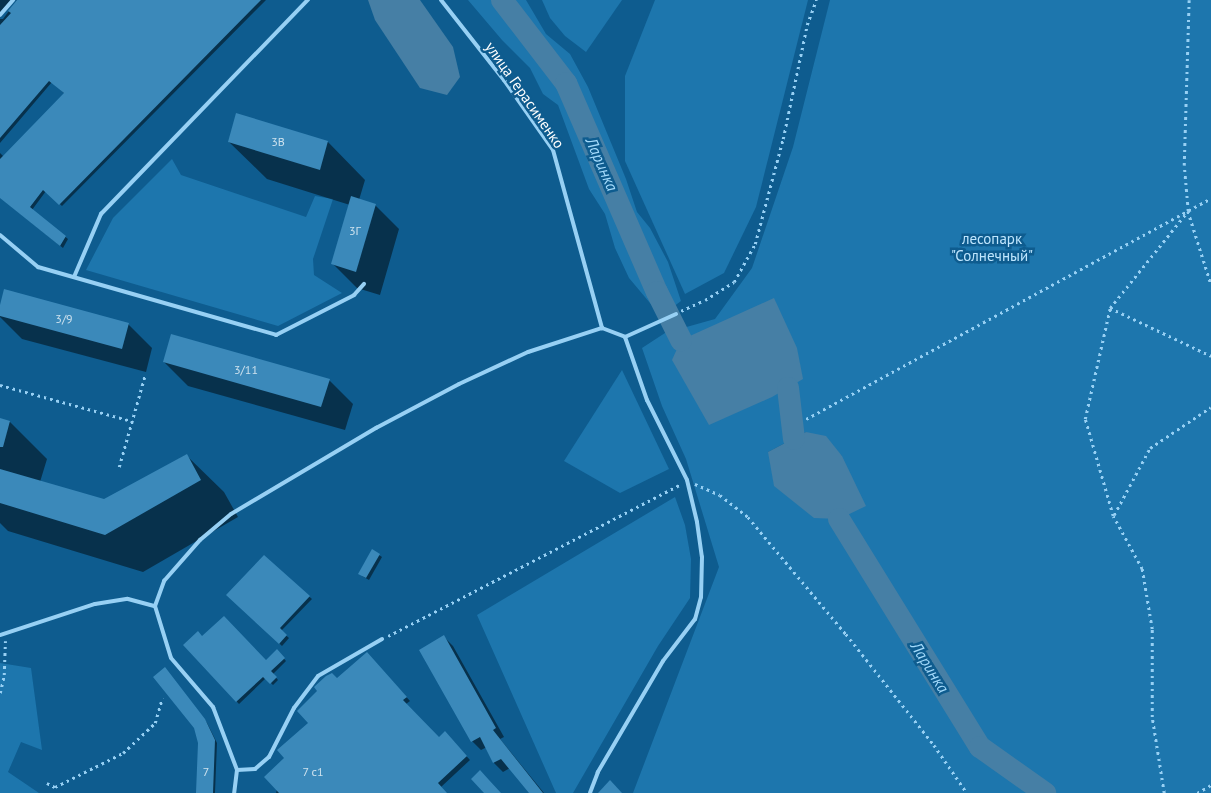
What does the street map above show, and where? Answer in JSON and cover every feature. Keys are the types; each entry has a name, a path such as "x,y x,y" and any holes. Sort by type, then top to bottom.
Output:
{"lane":[{"path":"0,15 13,0"},
{"path":"74,277 101,214 308,0"},
{"name":"улица Герасименко","path":"441,0 504,80 553,150 602,328"},
{"path":"0,235 38,267 276,335 354,295 364,284"},
{"path":"234,793 237,770 213,707 171,658 155,606 164,581 200,540 231,514 376,428 459,384 528,352 602,328 625,337 676,314"},
{"path":"590,793 598,772 664,661 695,619 702,597 702,557 697,522 687,480 648,400 625,337"},
{"path":"0,635 5,635 95,604 128,599 155,606"},
{"path":"237,770 255,769 269,757 294,708 318,676 382,639"}],"path":[{"path":"676,314 705,300 734,282 755,244 783,139 807,26 816,0"},
{"path":"1189,0 1184,165 1188,211 1211,284"},
{"path":"806,420 1211,198"},
{"path":"1164,793 1152,716 1152,629 1142,569 1113,516 1085,419 1110,308 1188,211"},
{"path":"1110,308 1211,356"},
{"path":"119,466 145,376"},
{"path":"0,385 132,421"},
{"path":"1113,516 1150,448 1211,407"},
{"path":"382,639 687,480 720,495 748,517 864,656 934,745 967,793"},
{"path":"0,693 4,674 5,635"},
{"path":"48,783 55,787 123,753 155,723 162,698"},
{"path":"1197,793 1211,784"}],"green space":[{"path":"468,0 526,0 546,34 570,54 588,87 626,179 637,212 650,228 668,262 681,301 673,307 663,311 655,309 629,278 615,248 605,214 589,189 558,105 543,94 530,68 502,40"},
{"path":"542,0 622,0 586,52 565,36 550,18"},
{"path":"655,0 808,0 756,207 724,273 685,294 625,161 625,76"},
{"name":"лесопарк \"Солнечный\"","path":"830,0 1211,0 1211,793 633,793 719,567 686,459 662,406 642,348 665,333 715,319 752,268 793,147","holes":["806,432 842,456 768,452"]},
{"path":"172,159 181,175 306,217 315,196 333,199 313,259 314,275 342,293 278,326 86,270 113,218"},
{"path":"622,370 669,469 620,493 564,461"},
{"path":"675,497 685,525 691,559 690,598 658,646 573,793 556,793 477,615"},
{"path":"0,663 31,668 42,750 21,742 8,772 39,793 0,793"}],"shaded area":[{"path":"368,0 420,0 453,47 460,77 447,95 420,88 375,20"},
{"path":"774,298 797,348 803,379 772,397 709,425 672,360 681,340"},
{"path":"806,432 826,436 842,456 866,506 839,519 814,518 774,486 768,452"}],"building":[{"path":"17,0 261,0 59,205 43,190 30,207 66,236 60,246 0,198 0,159 64,93 49,81 0,138 0,25 11,13 8,11"},
{"path":"236,113 328,141 320,170 228,142"},
{"path":"351,196 376,204 356,272 331,264"},
{"path":"4,289 129,323 122,349 0,316 0,305"},
{"path":"171,334 330,379 321,407 163,362"},
{"path":"0,418 10,421 3,447 0,447"},
{"path":"187,454 201,480 105,535 0,503 0,469 104,499"},
{"path":"372,549 380,554 366,578 358,574"},
{"path":"264,555 310,596 280,628 287,635 279,644 226,595"},
{"path":"224,616 266,660 277,649 285,658 271,671 277,677 270,684 263,677 236,702 183,645 198,631 202,636"},
{"path":"444,635 496,728 493,730 543,793 529,793 501,759 493,763 480,737 471,742 419,650"},
{"path":"367,652 407,697 403,700 439,737 445,731 467,756 438,783 447,793 279,793 264,777 284,758 277,750 308,723 297,711 317,691 314,687 326,676 332,673 337,678"},
{"path":"165,667 205,719 215,740 213,793 196,793 198,743 194,728 153,677"},
{"path":"480,770 501,793 484,793 471,779"},
{"path":"610,780 622,793 598,793"}],"waterway":[{"name":"Ларинка","path":"502,0 566,83 657,292 681,340"},
{"name":"Ларинка","path":"788,388 794,439"},
{"name":"Ларинка","path":"839,519 980,747 1045,793"}]}
